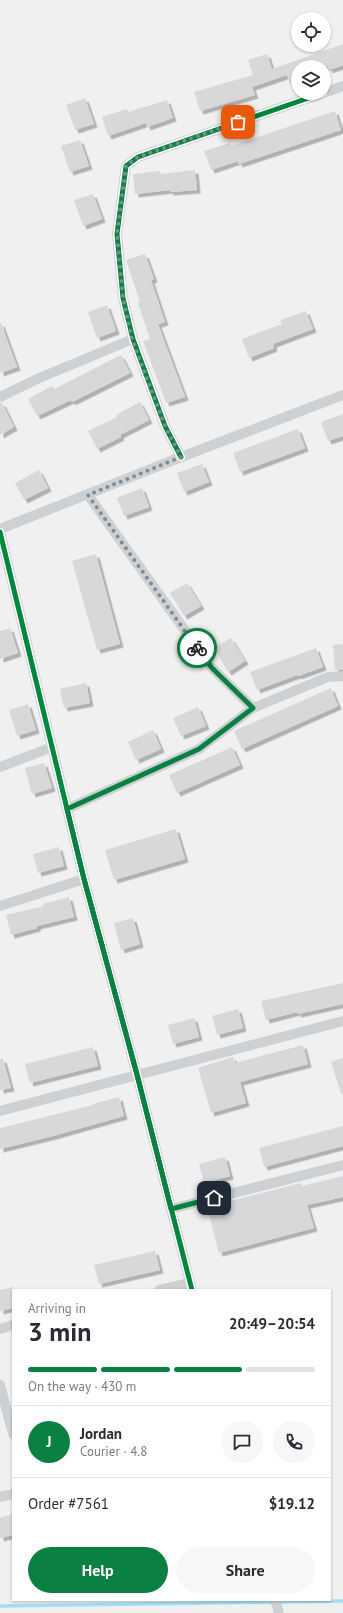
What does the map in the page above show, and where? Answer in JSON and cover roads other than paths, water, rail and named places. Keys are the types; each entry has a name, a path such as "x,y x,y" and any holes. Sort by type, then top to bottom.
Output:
{"street":[{"path":"331,90 343,86"},
{"path":"181,457 165,426 132,339 123,298 117,234 126,166 138,157 304,100"},
{"path":"0,397 37,378 132,339"},
{"path":"167,1289 191,1286 137,1074 84,879 0,531 181,457 343,395"},
{"path":"88,495 212,668 253,708"},
{"path":"67,809 199,749 253,708 328,677 343,676"},
{"path":"0,767 52,747"},
{"path":"0,906 84,879"},
{"path":"0,1112 137,1074 343,1021"},
{"path":"171,1209 343,1165"},
{"path":"0,1328 12,1325"},
{"path":"0,1385 12,1430"},
{"path":"0,1497 12,1494"},
{"path":"275,1601 279,1613"}],"waterway":[{"path":"0,1606 343,1601"}]}
